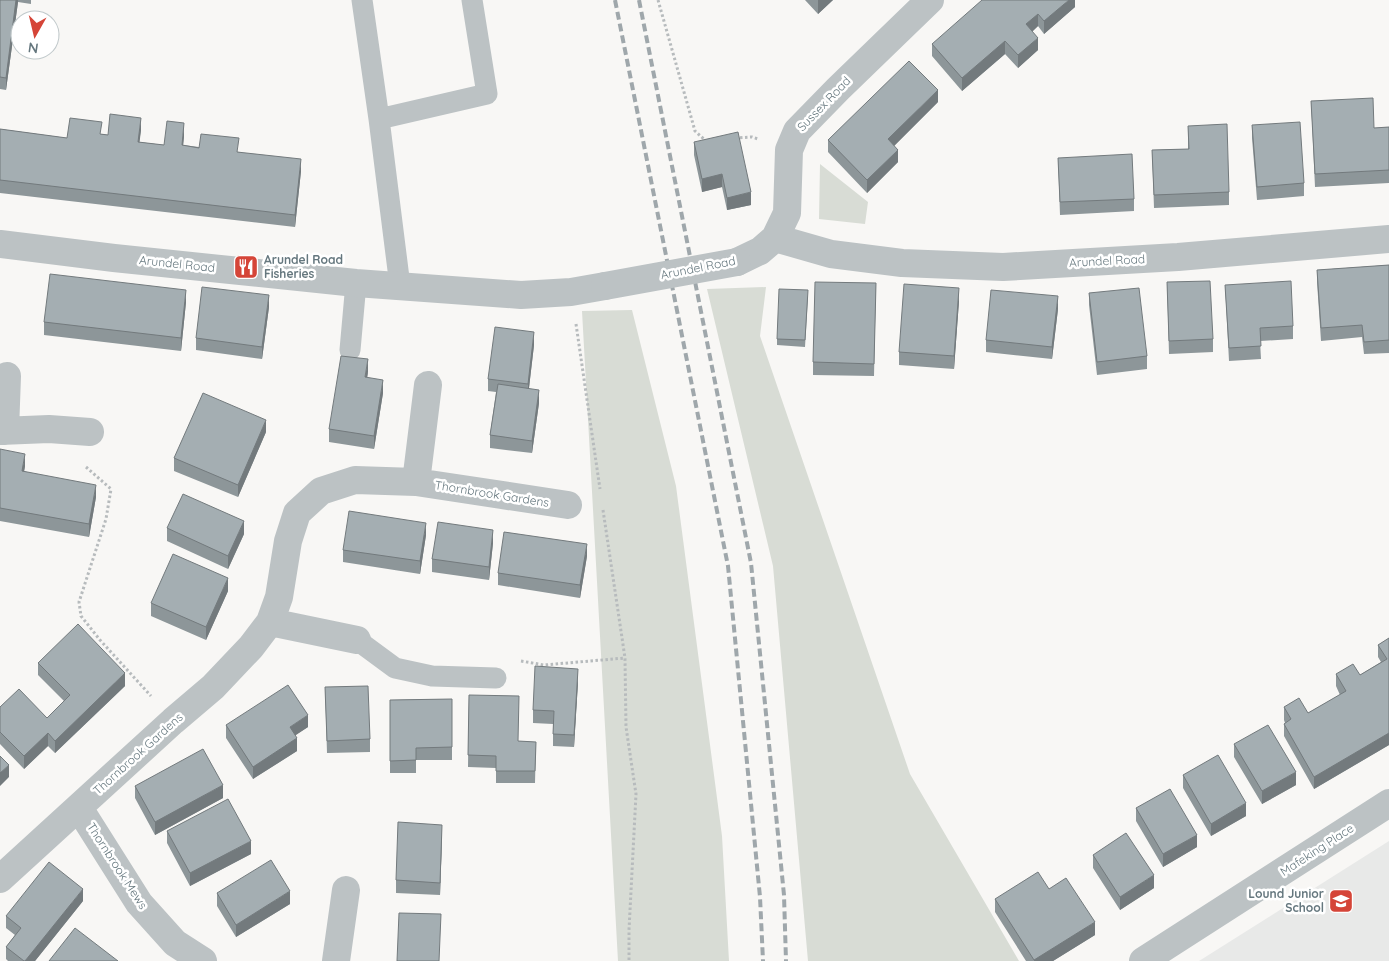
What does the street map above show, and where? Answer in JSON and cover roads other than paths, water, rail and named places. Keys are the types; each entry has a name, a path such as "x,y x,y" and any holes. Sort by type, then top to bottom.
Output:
{"street":[{"name":"Sussex Road","path":"775,238 787,213 789,150 797,131 930,0"},
{"name":"Arundel Road","path":"0,244 114,258 356,283 521,295 571,292 737,262 760,251 775,238 831,254 902,263 1003,267 1178,258 1389,239"},
{"path":"7,376 2,431 50,429 90,432"},
{"path":"416,482 428,385"},
{"name":"Thornbrook Gardens","path":"0,880 173,721 213,687 251,647 270,622 278,598 288,541 298,512 321,491 355,480 416,482 568,505"},
{"path":"270,622 357,640"},
{"name":"Mafeking Place","path":"1144,961 1389,804"},
{"name":"Thornbrook Mews","path":"79,808 139,903 175,943 203,961"},
{"path":"336,961 346,890"}],"lane":[{"path":"362,0 400,286"},
{"path":"379,119 487,94 472,0"},
{"path":"350,350 356,283"},
{"path":"357,640 395,668 432,676 496,678"}],"railway":[{"path":"615,0 728,566 760,897 763,961"},
{"path":"639,0 751,563 784,895 786,961"}],"place":[{"name":"Arundel Road Fisheries","path":"246,267"},
{"name":"Lound Junior School","path":"1341,901"}]}
